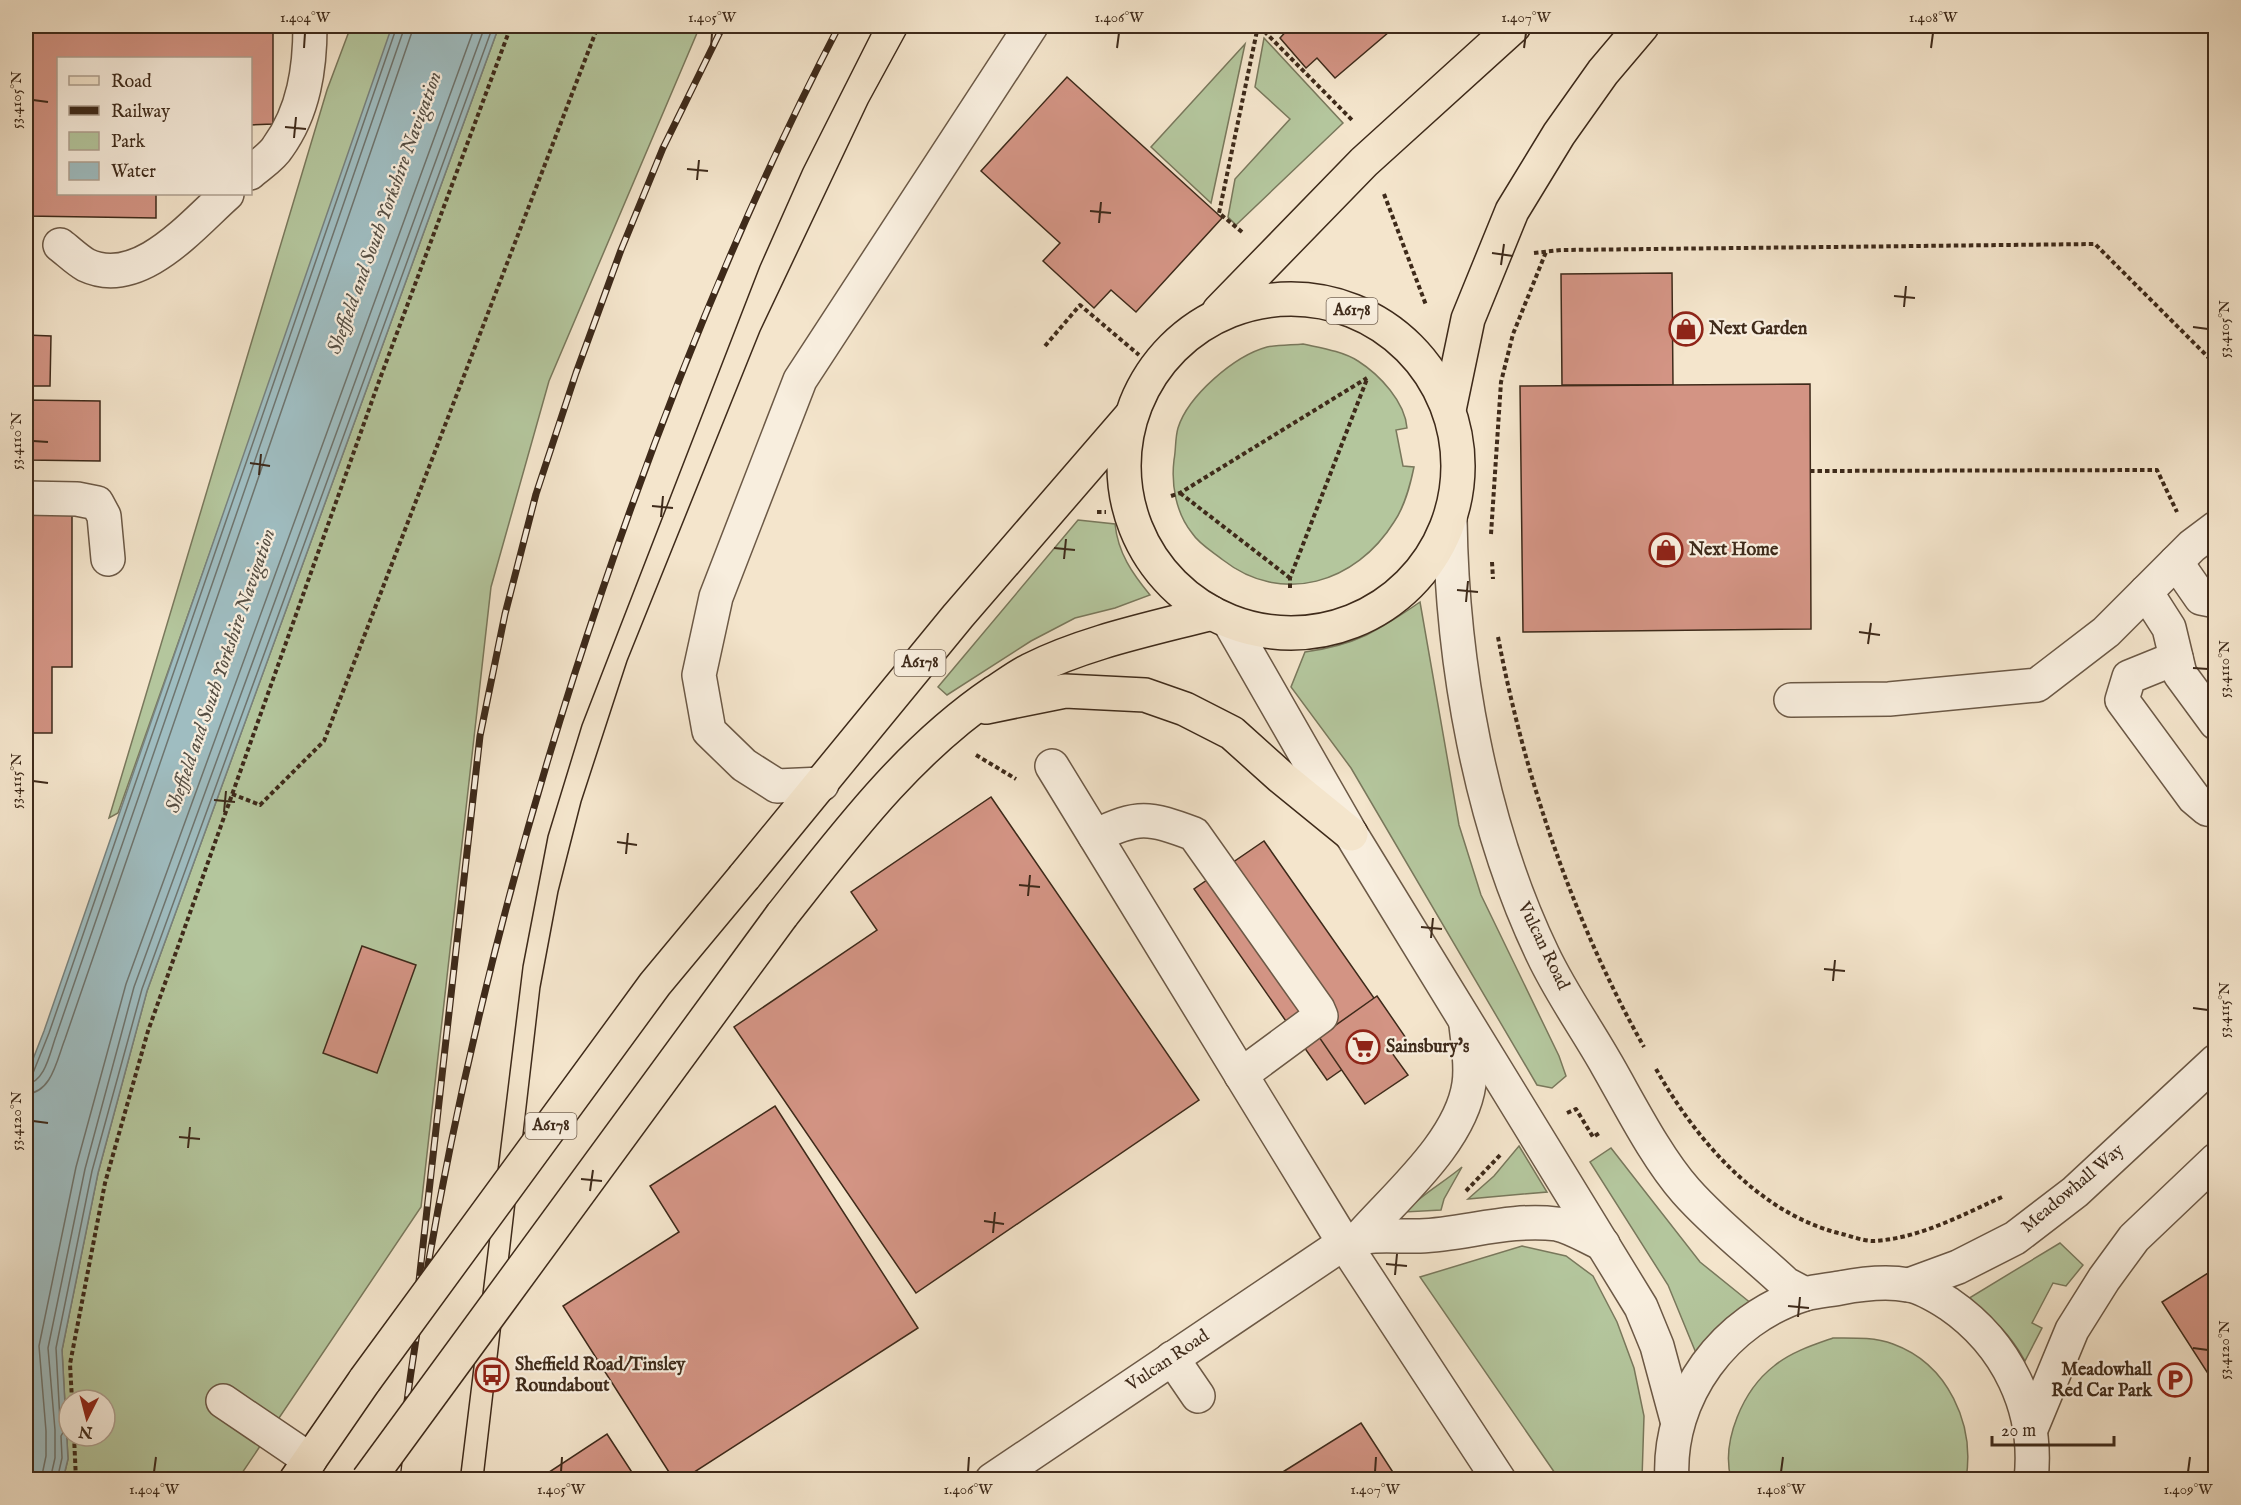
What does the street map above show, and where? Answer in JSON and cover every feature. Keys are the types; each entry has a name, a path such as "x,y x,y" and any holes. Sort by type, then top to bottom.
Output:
{"main road":[{"name":"A6178","path":"1214,317 1364,162 1514,26"},
{"name":"A6178","path":"1449,410 1468,319 1512,211 1536,168 1603,72 1642,26"},
{"name":"A6178","path":"1295,298 1350,309 1375,321 1412,351 1436,382 1449,410 1456,436 1459,464 1457,492 1450,519 1436,550 1416,578 1390,602 1360,619 1327,630 1293,634 1221,618 1177,589 1155,565 1138,537 1127,507 1124,484 1125,440 1130,417 1143,386 1162,358 1186,335 1214,317 1249,304 1295,298"},
{"name":"A6178","path":"303,1470 365,1380 655,984 958,616 1130,417"},
{"name":"A6178","path":"368,1479 782,915 884,790 940,733 966,712 1028,670 1084,648 1221,618"},
{"path":"966,712 1065,691 1145,695 1185,710 1233,734 1351,834"}],"street":[{"path":"252,171 278,148 301,105 310,52 310,26"},
{"path":"822,784 777,786 744,765 709,731 699,675 716,597 800,380 1031,26"},
{"path":"60,245 87,265 122,271 155,258 226,195"},
{"path":"26,498 77,499 97,503 104,516 108,560"},
{"name":"Vulcan Road","path":"1450,519 1451,575 1464,688 1486,794 1510,876 1544,956 1634,1111 1685,1190 1786,1284 1805,1294"},
{"path":"1791,700 1890,699 2037,685 2106,632 2194,545"},
{"path":"2194,545 2201,598 2216,601"},
{"path":"2146,592 2169,628 2180,674 2216,723"},
{"name":"Vulcan Road","path":"1221,618 1641,1307 1657,1346 1677,1420"},
{"path":"2176,658 2129,677 2122,700 2193,798 2207,809 2216,810"},
{"path":"1053,766 1241,1075 1352,1239 1499,1479"},
{"path":"1095,836 1126,821 1138,819 1163,822 1194,834 1318,1009 1321,1016 1241,1075"},
{"name":"Vulcan Road","path":"992,1479 1352,1239 1438,1149 1464,1105 1469,1084 1470,1061 1465,1020"},
{"name":"Meadowhall Way","path":"1909,1285 1958,1267 2015,1238 2075,1192 2216,1061"},
{"path":"2031,1430 2072,1330 2104,1278 2134,1238 2216,1160"},
{"path":"1352,1239 1422,1236 1518,1222 1560,1225 1603,1244"},
{"path":"1672,1479 1677,1420 1694,1387 1720,1346 1770,1309 1805,1294 1861,1284 1909,1285 1939,1298 1967,1317 1990,1340 2009,1367 2023,1397 2031,1430 2031,1479"},
{"path":"1172,1358 1198,1396"},
{"path":"223,1401 303,1470"}],"path":[{"path":"71,1388 70,1364 105,1184 148,1031 378,384 512,26"},
{"path":"232,794 260,806 324,741 598,26"},
{"path":"1259,26 1355,123"},
{"path":"1250,239 1219,213 1259,26"},
{"path":"1382,190 1426,305"},
{"path":"1491,259 1546,252 2095,244 2216,365"},
{"path":"1492,545 1501,382 1513,334 1546,252"},
{"path":"1045,346 1080,305 1139,355"},
{"path":"1171,495 1180,493 1367,378 1290,578 1290,588"},
{"path":"1810,471 2157,470 2194,545"},
{"path":"1180,493 1290,578"},
{"path":"1492,556 1494,588"},
{"path":"1497,632 1512,706 1548,829 1584,921 1647,1053"},
{"path":"940,733 1024,784 1053,766"},
{"path":"1652,1062 1690,1123 1718,1155 1751,1186 1782,1210 1822,1229 1871,1241 1913,1234 2007,1195"},
{"path":"1497,1148 1504,1151 1534,1131 1576,1109 1593,1137 1668,1090"},
{"path":"75,1448 76,1479"}],"green space":[{"path":"351,26 396,26 118,813 109,818 327,90"},
{"path":"499,26 700,26 549,381 491,587 421,1207 238,1479 86,1480 85,1476 63,1480 68,1459 67,1448 117,1448 117,1388 64,1388 62,1350 98,1173 147,991"},
{"path":"1264,38 1343,123 1236,225 1228,217 1235,179 1290,119 1255,87"},
{"path":"1245,44 1211,203 1151,147"},
{"path":"1303,344 1331,350 1352,358 1383,381 1402,409 1405,418 1407,428 1396,430 1403,466 1414,467 1409,489 1394,522 1378,543 1360,560 1339,573 1316,581 1293,584 1269,582 1246,574 1206,548 1198,541 1182,517 1174,489 1173,469 1177,432 1191,403 1227,368 1267,347"},
{"path":"1078,520 1115,524 1119,544 1127,562 1150,595 1115,608 1075,618 1031,641 947,695 938,687"},
{"path":"1420,602 1459,825 1481,895 1559,1056 1566,1076 1552,1088 1537,1085 1351,768 1291,687 1305,652 1353,641 1379,629"},
{"path":"1519,1146 1547,1192 1468,1199 1494,1176"},
{"path":"1611,1148 1700,1262 1752,1304 1721,1324 1696,1353 1668,1285 1590,1162"},
{"path":"1462,1167 1444,1199 1441,1210 1405,1212 1418,1200"},
{"path":"2060,1243 2083,1265 2066,1286 2053,1283 2032,1323 2042,1328 2025,1361 2000,1327 1966,1300"},
{"path":"1522,1246 1566,1256 1593,1276 1617,1322 1634,1368 1644,1416 1642,1479 1559,1479 1420,1277"},
{"path":"1833,1338 1863,1338 1893,1344 1912,1353 1929,1366 1954,1398 1961,1417 1968,1458 1966,1479 1731,1479 1729,1449 1732,1433 1744,1402 1753,1388 1781,1361 1802,1349"}],"water":[{"name":"Sheffield and South Yorkshire Navigation","path":"392,26 499,26 147,991 98,1173 62,1350 64,1388 57,1388 57,1448 67,1448 68,1459 63,1479 26,1479 26,1077 44,1031"}],"building":[{"path":"26,26 273,26 273,124 252,125 252,57 57,57 57,195 156,195 156,218 26,216"},
{"path":"1291,26 1396,26 1335,78 1317,58 1306,68 1280,38"},
{"path":"1067,77 1222,218 1136,312 1111,290 1094,308 1043,261 1060,243 981,171"},
{"path":"1672,273 1673,385 1562,385 1561,274"},
{"path":"26,335 51,336 50,386 26,386"},
{"name":"Next Home","path":"1810,384 1811,629 1523,632 1520,386"},
{"path":"26,400 100,401 100,461 26,460"},
{"path":"26,511 72,511 72,667 52,667 52,733 26,733"},
{"path":"991,797 1199,1100 916,1293 734,1027 877,930 851,892"},
{"path":"1264,841 1397,1031 1327,1080 1194,889"},
{"path":"362,946 416,965 377,1073 323,1053"},
{"name":"Sainsbury's","path":"1377,996 1408,1041 1392,1053 1408,1075 1365,1104 1319,1037"},
{"path":"775,1106 918,1328 682,1480 674,1480 563,1306 679,1232 650,1186"},
{"name":"Meadowhall Red Car Park","path":"2216,1268 2216,1386 2162,1302"},
{"path":"1361,1423 1398,1480 1270,1480"},
{"path":"607,1434 637,1480 537,1480"}],"tram line":[{"path":"460,1480 523,966 548,836 582,725 760,266 803,169 875,26"},
{"path":"483,1480 540,988 558,892 581,802 627,661 760,331 868,103 910,26"}],"railway":[{"path":"418,1290 480,736 505,614 536,494 576,373 621,250 663,148 723,26"},
{"path":"397,1480 412,1367 451,1141 503,919 566,699 627,518 681,375 771,164 839,26"}],"place":[{"name":"Next Garden","path":"1686,329"},
{"name":"Next Home","path":"1666,550"},
{"name":"Sainsbury's","path":"1363,1047"},
{"name":"Sheffield Road/Tinsley Roundabout","path":"492,1375"},
{"name":"Meadowhall Red Car Park","path":"2175,1380"}]}
